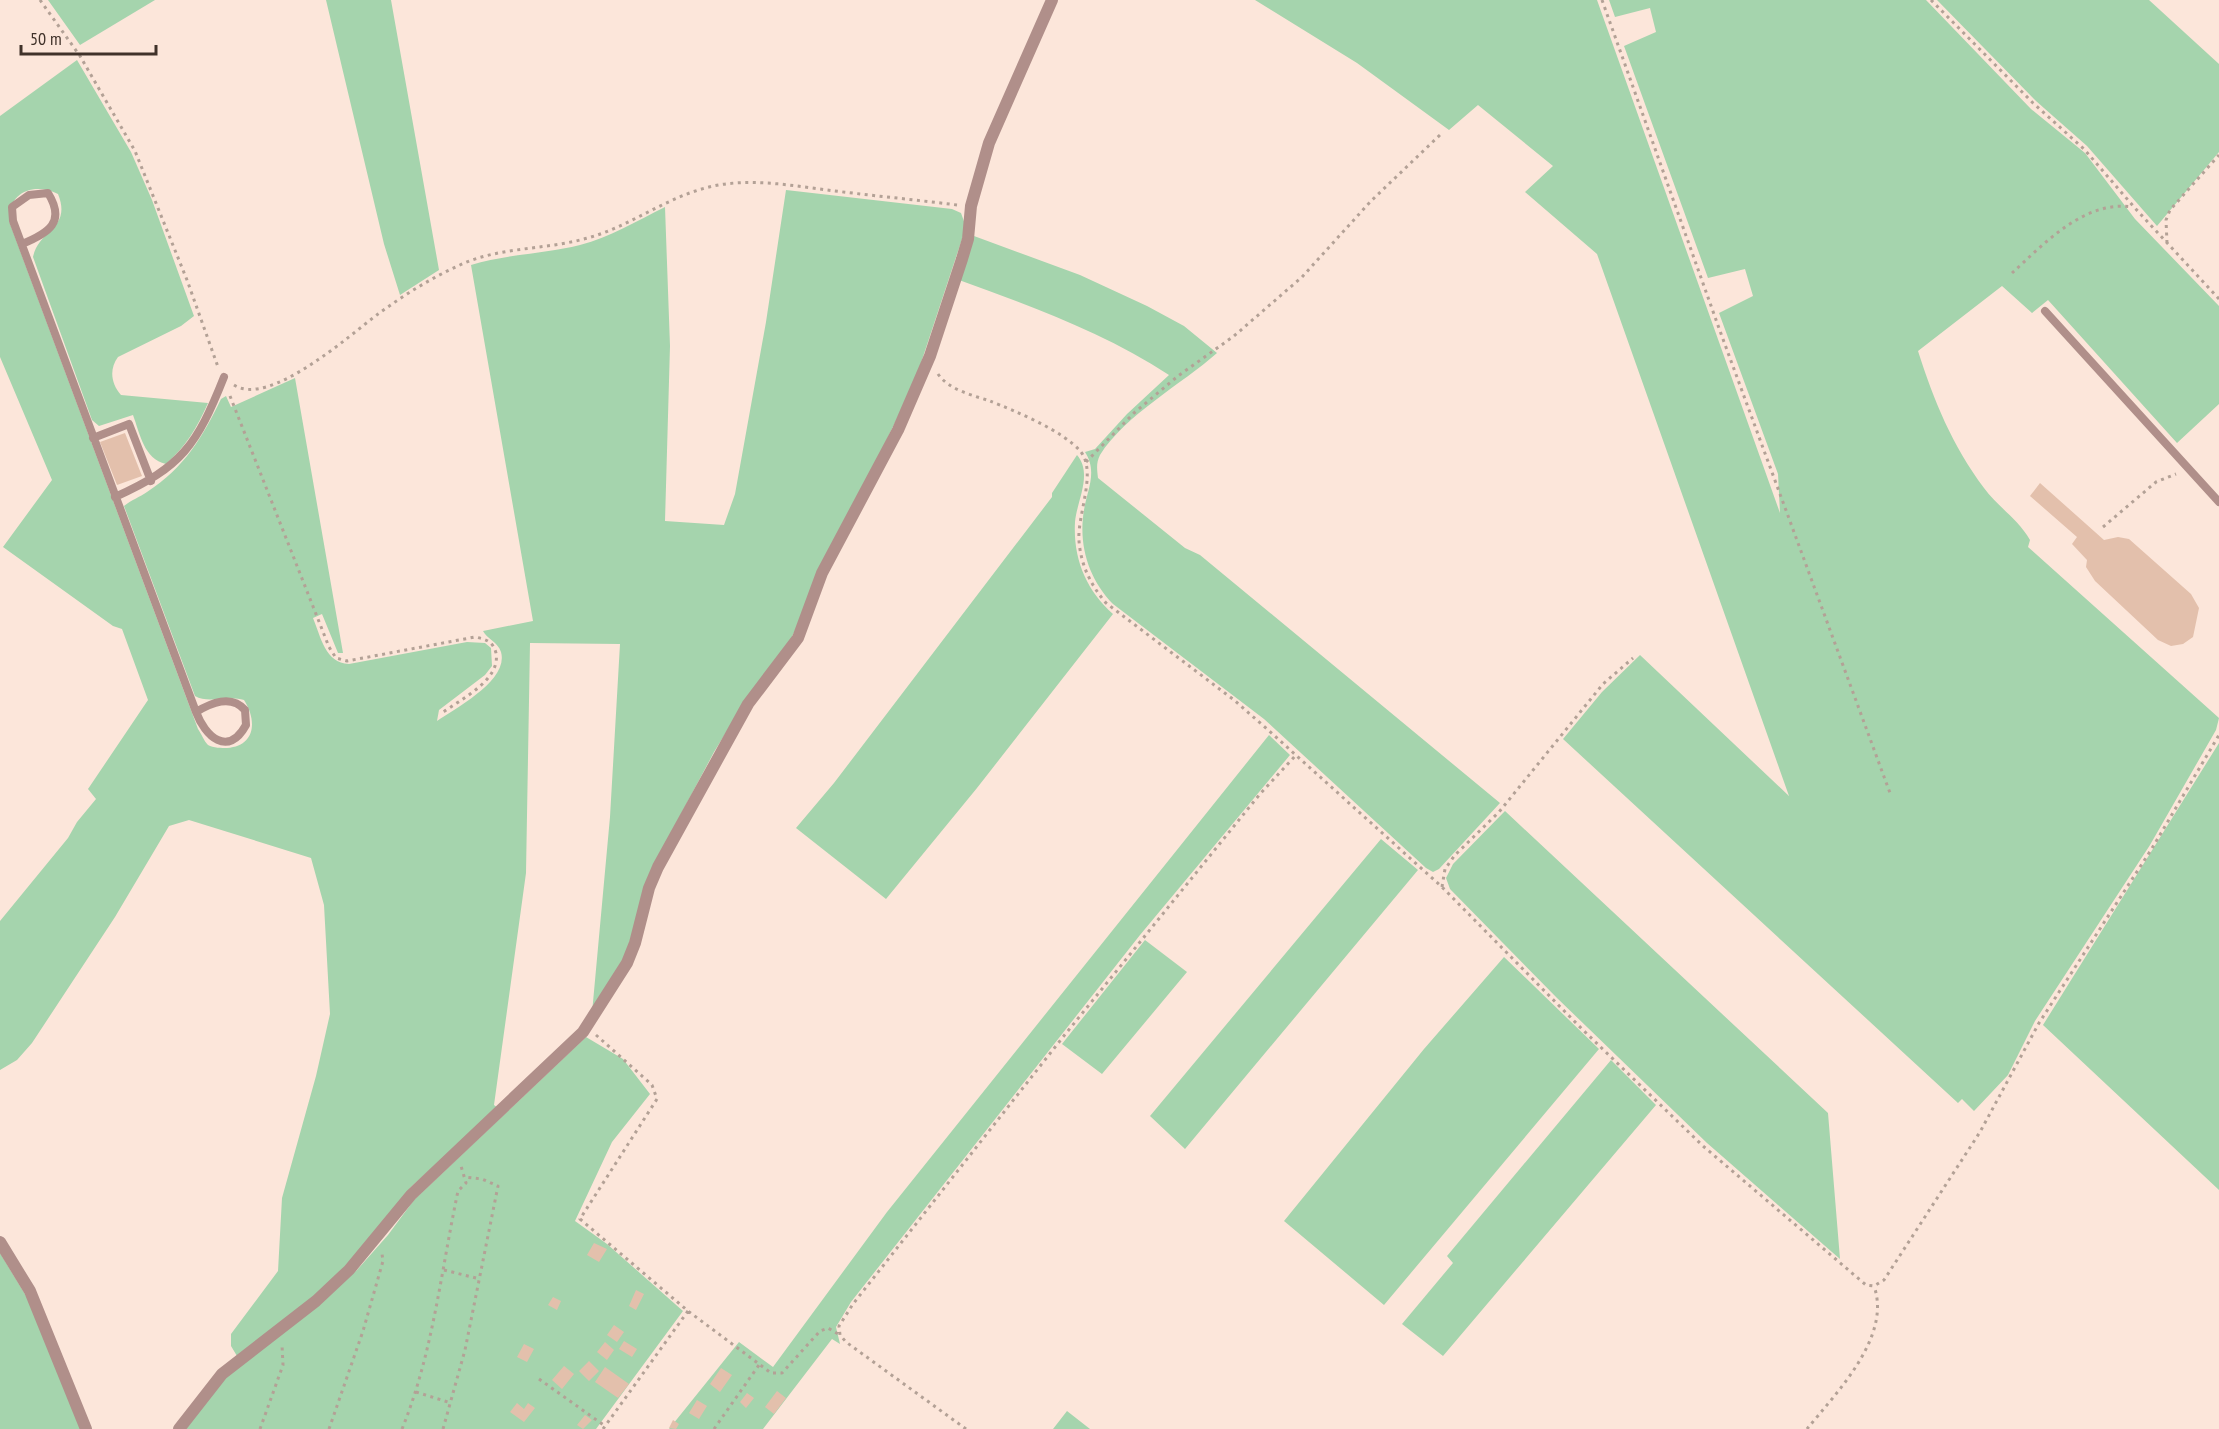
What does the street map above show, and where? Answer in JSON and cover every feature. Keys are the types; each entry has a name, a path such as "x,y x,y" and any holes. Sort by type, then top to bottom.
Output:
{"street":[{"path":"179,1429 222,1374 278,1331 349,1270 411,1195 587,1027 627,963 635,943 649,888 720,752 748,704 798,638 822,573 898,429 930,356 968,239 971,206 989,144 1052,0"},
{"path":"0,1242 30,1291 86,1429"}],"lane":[{"path":"22,244 44,233 54,222 56,206 48,193 29,195 12,207 12,220 93,438 196,712 202,727 218,741 224,742 238,736 246,725 245,710 233,702 217,702 196,712"},
{"path":"2045,311 2219,502"},
{"path":"115,497 151,481 186,453 201,430 224,377"},
{"path":"93,438 129,424 151,481"}],"path":[{"path":"40,0 80,56 135,151 187,279 211,351 224,377 329,647 336,658 346,661 475,637 488,640 495,649 497,661 488,678 442,713"},
{"path":"1602,0 1735,373 1890,793"},
{"path":"1931,0 2033,104 2084,148 2134,207 2219,299"},
{"path":"1086,462 1134,413 1178,376 1234,336 1302,277 1371,201 1441,134"},
{"path":"2168,244 2166,220 2170,210 2219,155"},
{"path":"224,377 236,387 252,390 266,387 304,368 437,276 467,261 593,237 686,193 712,186 784,185 971,206"},
{"path":"2012,273 2050,239 2081,218 2111,206 2134,207"},
{"path":"930,356 943,381 1053,432 1080,451 1086,462 1088,473 1079,542 1083,565 1093,588 1120,615 1234,700 1296,755 1442,887 1703,1146 1866,1286 1874,1286 1884,1280 1980,1132 2039,1023 2151,849 2219,735"},
{"path":"2103,527 2156,482 2189,469"},
{"path":"1442,887 1445,869 1455,855 1498,812 1603,684 1633,657"},
{"path":"840,1335 839,1326 844,1316 963,1163 1182,889 1260,794 1296,755"},
{"path":"587,1027 652,1085 657,1099 580,1219 688,1311 771,1373 782,1373 820,1331 828,1328 966,1429"},
{"path":"402,1429 416,1392 444,1270 458,1191 466,1183 455,1154"},
{"path":"442,1429 465,1350 498,1186 482,1179 465,1177"},
{"path":"329,1429 363,1331 383,1261 380,1232"},
{"path":"444,1270 480,1279"},
{"path":"1807,1429 1841,1388 1863,1354 1875,1327 1877,1304 1874,1286"},
{"path":"539,1378 604,1428 688,1311"},
{"path":"260,1429 283,1365 283,1350 278,1331"},
{"path":"714,1429 759,1365"},
{"path":"416,1392 450,1403"}],"green space":[{"path":"48,0 155,0 80,45"},
{"path":"326,0 391,0 439,270 400,295 384,244"},
{"path":"1255,0 1597,0 1780,513 1778,474 1719,313 1753,296 1745,269 1708,278 1624,46 1656,32 1650,8 1615,17 1609,0 1926,0 2031,109 2085,153 2135,219 2219,306 2219,404 2177,443 2048,300 2032,313 2002,286 1918,351 1937,405 1953,439 1990,495 2014,519 2030,540 2028,547 2219,718 2216,730 2150,845 2035,1021 2008,1075 1974,1111 1962,1099 1958,1103 1563,739 1602,692 1640,655 1789,796 1597,254 1525,192 1553,166 1478,105 1449,130 1357,63"},
{"path":"1937,0 2149,0 2219,64 2219,152 2157,226 2087,146 2036,101"},
{"path":"77,60 131,152 152,200 194,316 181,326 118,357 112,371 113,381 121,395 208,403 190,436 166,464 153,457 148,451 133,415 99,426 92,420 33,257 41,240 58,222 61,215 58,194 40,189 24,192 13,203 9,221 198,729 208,745 215,747 237,746 249,737 252,723 248,708 244,700 206,699 195,696 124,506 160,482 182,462 199,439 221,399 226,396 231,407 295,378 343,653 338,653 322,614 313,618 325,648 334,659 349,664 467,642 485,643 491,648 492,666 485,675 439,710 437,721 479,692 497,673 501,662 501,652 483,631 533,621 471,265 591,242 665,207 670,346 665,521 724,525 735,494 766,322 786,190 952,209 961,213 966,227 915,381 788,645 749,695 714,752 655,863 624,959 592,1013 610,817 620,644 530,643 526,873 494,1105 498,1108 411,1187 346,1267 314,1298 237,1356 231,1346 231,1334 278,1271 282,1198 316,1076 330,1014 324,905 311,858 189,820 169,826 115,917 32,1043 17,1060 0,1070 0,921 68,838 77,822 96,799 88,789 148,700 122,629 113,626 3,547 52,480 0,357 0,116"},
{"path":"974,236 1080,275 1147,306 1184,326 1217,353 1139,413 1111,440 1097,463 1098,478 1185,548 1200,555 1500,803 1439,869 1433,872 1426,868 1264,719 1113,604 1105,594 1092,573 1084,549 1084,510 1091,474 1089,459 1085,452 1095,449 1127,414 1169,375 1093,333 1040,310 959,280"},
{"path":"1077,455 1082,462 1084,479 1075,522 1076,549 1083,573 1095,595 1113,614 977,788 886,899 796,828 834,783 1052,497 1052,493"},
{"path":"1269,735 1290,755 1140,935 851,1302 836,1327 840,1344 832,1339 763,1429 669,1429 739,1342 773,1367 887,1212"},
{"path":"2219,743 2219,1190 2043,1025"},
{"path":"1505,811 1828,1113 1840,1259 1707,1143 1557,998 1450,889 1446,878 1453,864"},
{"path":"1381,839 1418,870 1185,1149 1150,1116"},
{"path":"1145,940 1187,972 1102,1074 1062,1044"},
{"path":"1504,957 1599,1049 1384,1305 1284,1221 1424,1049"},
{"path":"586,1037 623,1059 650,1094 612,1142 575,1221 607,1244 683,1311 596,1429 186,1429 225,1376 357,1270 388,1235 414,1200"},
{"path":"1611,1060 1656,1105 1443,1356 1402,1324 1453,1263 1447,1256"},
{"path":"0,1253 31,1304 81,1429 0,1429"},
{"path":"1067,1411 1090,1429 1053,1429"}],"building":[{"path":"125,433 142,476 117,485 100,442"},
{"path":"2040,483 2104,540 2118,537 2129,539 2191,594 2199,608 2193,637 2183,644 2171,646 2158,640 2095,581 2086,567 2087,560 2072,544 2077,537 2030,496"},
{"path":"594,1243 607,1249 599,1262 587,1255"},
{"path":"636,1290 644,1294 636,1310 629,1306"},
{"path":"553,1297 561,1301 557,1310 548,1305"},
{"path":"614,1325 624,1332 617,1342 607,1335"},
{"path":"624,1341 637,1349 632,1357 619,1349"},
{"path":"605,1342 614,1350 607,1360 597,1352"},
{"path":"524,1344 534,1349 527,1362 517,1357"},
{"path":"589,1361 599,1371 589,1381 579,1371"},
{"path":"564,1366 574,1374 562,1389 552,1380"},
{"path":"605,1367 629,1384 618,1398 595,1382"},
{"path":"721,1368 732,1375 720,1392 710,1384"},
{"path":"777,1391 786,1398 774,1414 765,1407"},
{"path":"747,1393 754,1398 746,1408 740,1402"},
{"path":"697,1400 707,1406 699,1419 689,1413"},
{"path":"517,1403 524,1409 528,1403 535,1408 524,1422 510,1412"},
{"path":"585,1415 592,1420 583,1429 577,1425"},
{"path":"673,1420 679,1424 676,1429 669,1428"}]}
